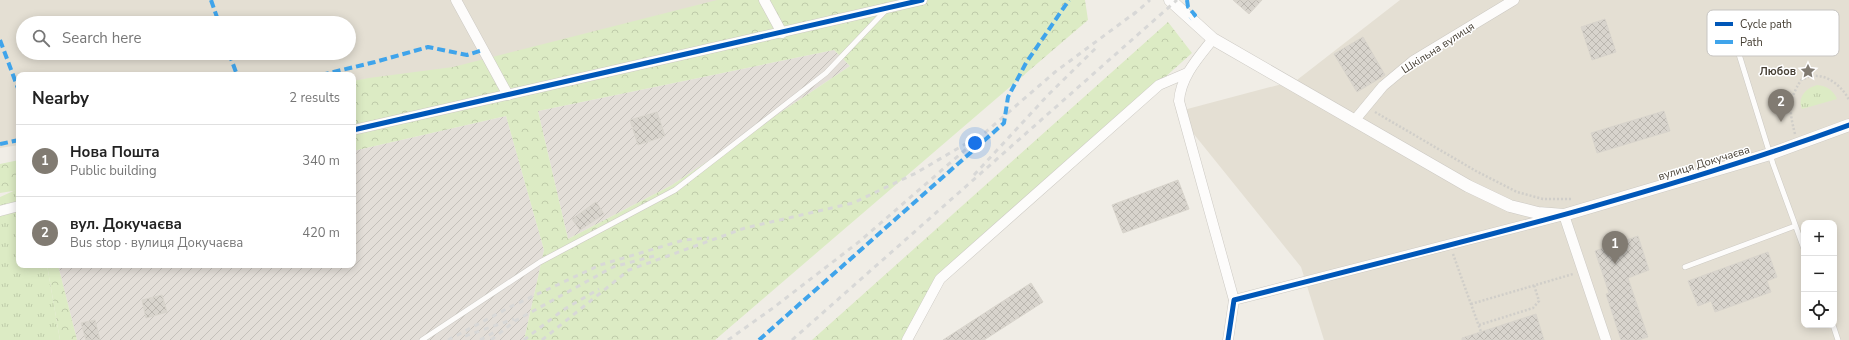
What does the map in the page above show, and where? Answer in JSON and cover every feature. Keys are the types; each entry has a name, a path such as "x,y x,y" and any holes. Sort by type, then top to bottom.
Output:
{"street":[{"path":"456,0 508,95"},
{"path":"764,0 782,33"},
{"path":"356,129 922,0"},
{"path":"1170,0 1213,39 1468,186 1510,206 1538,213 1564,215"},
{"name":"Шкільна вулиця","path":"1354,121 1383,86 1413,61 1514,0"},
{"path":"1213,39 1187,73 1180,91 1179,101 1234,300 1228,340"},
{"path":"907,340 940,280 1159,85 1187,73"},
{"name":"вулиця Докучаєва","path":"1564,215 1770,154 1849,125"},
{"path":"0,211 16,207"},
{"path":"1234,300 1564,215"},
{"path":"1564,215 1606,340"}],"lane":[{"path":"422,340 540,262 675,190 826,73 887,9"},
{"path":"1740,56 1770,154 1801,241"},
{"path":"1685,267 1795,226"},
{"path":"1834,328 1838,340"}],"path":[{"path":"1795,134 1789,110 1792,94 1801,80 1817,76 1831,81 1846,93 1849,100"},
{"path":"1366,107 1476,171 1517,192 1543,199 1575,199"},
{"path":"1788,137 1802,132"},
{"path":"1450,244 1481,332"},
{"path":"1472,304 1583,271"},
{"path":"1479,325 1533,308 1538,301 1534,285"}],"shaded area":[{"path":"0,0 777,0 356,94 356,72 16,72 16,145 0,148"},
{"path":"1400,0 1849,0 1849,340 1324,340 1301,267 1176,112 1297,80"},
{"path":"834,50 850,66 672,185 568,239 538,111"},
{"path":"506,116 544,250 524,340 77,340 59,268 356,268 356,150"}],"green space":[{"path":"717,0 1085,0 1088,20 715,340 524,340 544,250 506,116 356,150 356,80 453,67","holes":["834,50 850,66 672,185 568,239 538,111"]},
{"path":"1168,22 1192,53 940,279 907,340 812,340"},
{"path":"1817,85 1824,86 1829,89 1834,93 1837,99 1802,109 1802,97 1809,88"},
{"path":"16,161 16,190 0,193 0,164"},
{"path":"16,190 16,268 48,268 60,340 0,340 0,197"},
{"path":"48,268 59,268 77,340 60,340"}],"building":[{"path":"1233,0 1262,0 1249,14"},
{"path":"1605,19 1616,52 1592,60 1581,27"},
{"path":"1363,37 1385,75 1357,92 1334,54"},
{"path":"1664,111 1670,131 1597,153 1591,133"},
{"path":"657,112 665,136 638,145 630,120"},
{"path":"1178,180 1189,209 1123,233 1112,205"},
{"path":"596,202 604,214 580,230 572,219"},
{"path":"1638,236 1649,270 1628,278 1648,337 1638,340 1621,340 1606,294 1609,293 1595,251"},
{"path":"1768,252 1777,277 1767,281 1771,292 1715,312 1711,301 1698,306 1688,281"},
{"path":"1031,283 1043,302 984,340 943,340"},
{"path":"162,295 167,312 146,318 142,300"},
{"path":"1536,314 1544,340 1462,340 1462,338"},
{"path":"95,320 100,340 86,340 81,323"}],"railway":[{"path":"1133,15 1150,0"},
{"path":"792,340 1177,0"},
{"path":"728,340 773,308 860,241 1055,72 1136,12"},
{"path":"974,175 1048,95 1097,47"},
{"path":"542,340 629,270 745,228 853,203 916,173 967,143"},
{"path":"448,340 514,305 600,265 684,240 709,238"},
{"path":"491,340 515,321 613,267 654,256"},
{"path":"524,340 563,310 599,289"},
{"path":"465,336 514,319"},
{"path":"480,340 495,332"}],"marked path":[{"path":"211,0 217,16"},
{"path":"759,340 1004,123 1008,97 1026,63 1069,0"},
{"path":"1187,0 1188,7 1195,15 1190,19"},
{"path":"0,40 16,83"},
{"path":"333,72 428,47 467,55 483,50"},
{"path":"232,60 236,72"},
{"path":"0,144 16,141"}],"cycle path":[{"path":"356,129 922,0"},
{"path":"1228,340 1234,300 1544,220 1698,176 1849,125"}],"place":[{"name":"Любов","path":"1808,71"},
{"name":"вул. Докучаєва","path":"1781,122"},
{"name":"Нова Пошта","path":"1615,264"}]}
